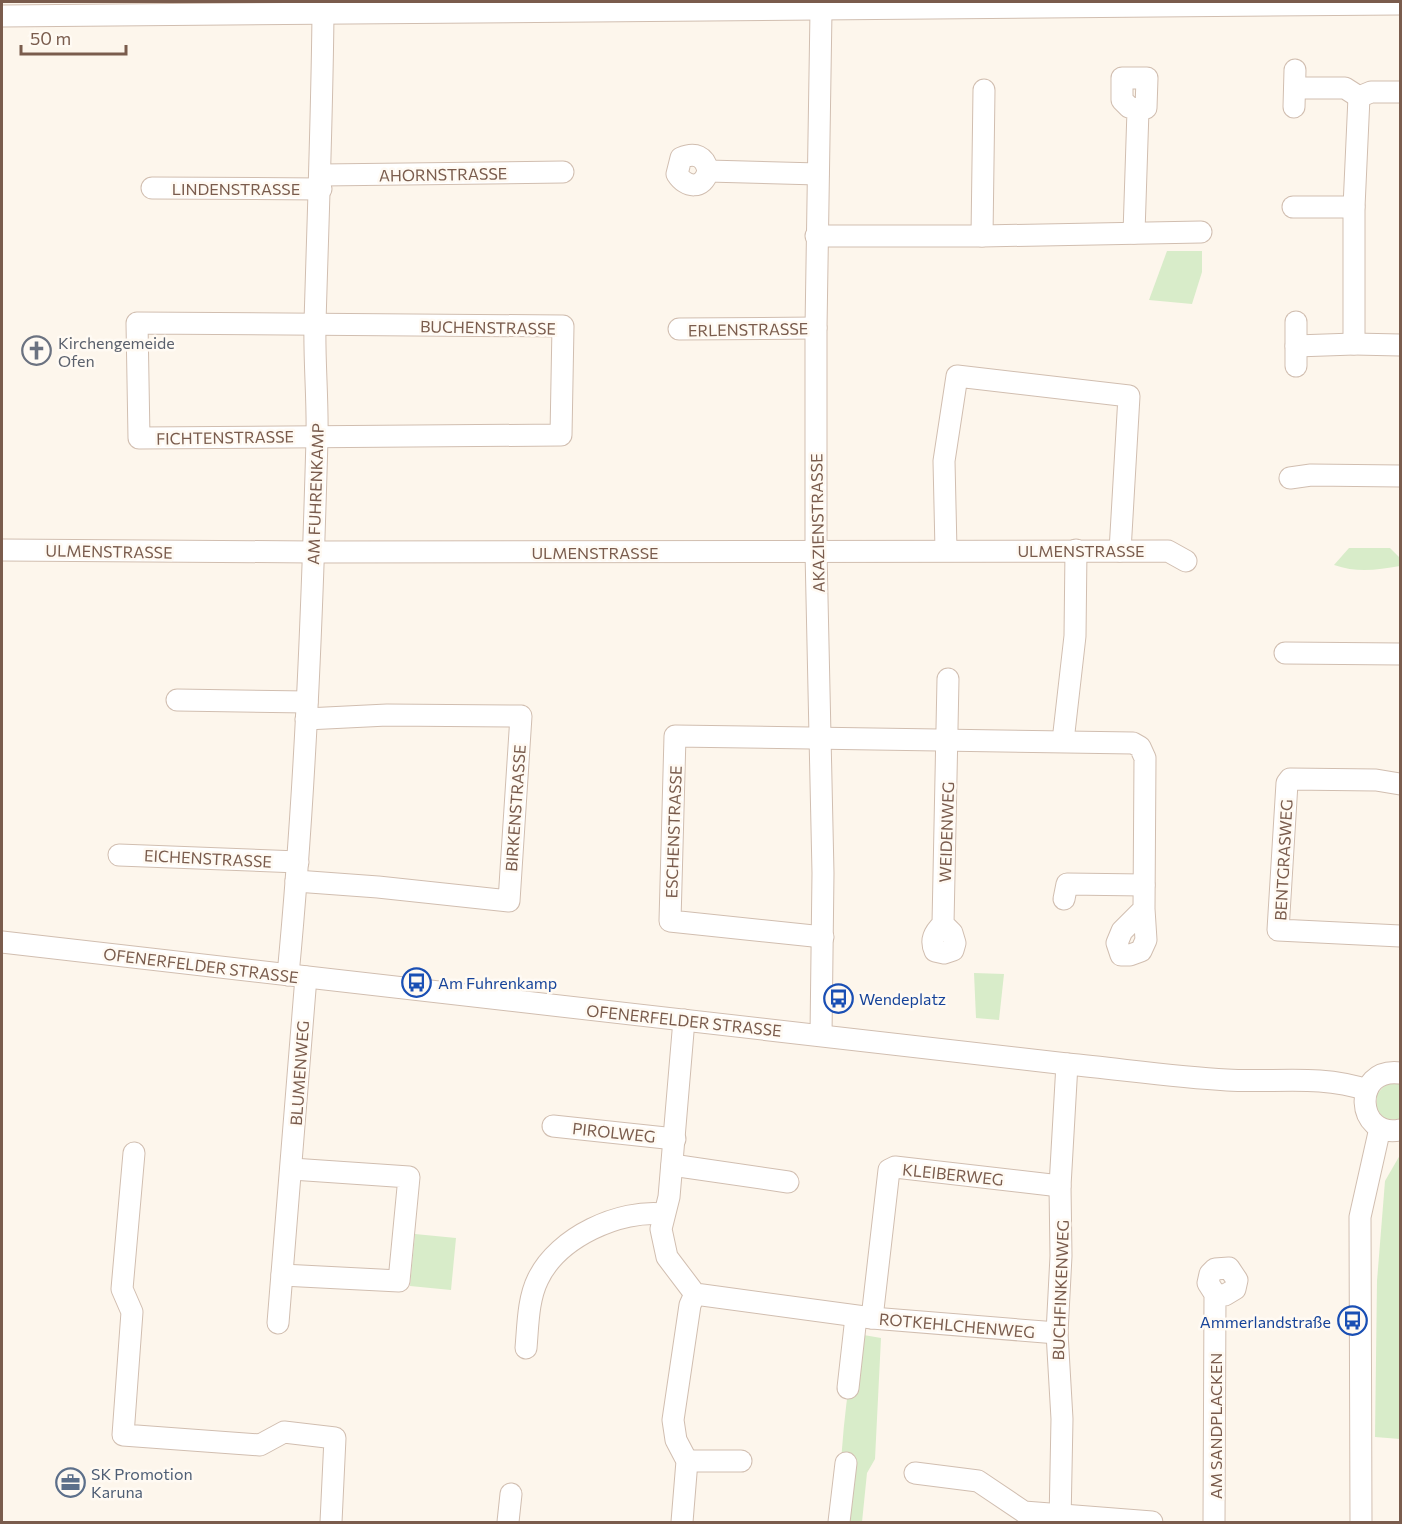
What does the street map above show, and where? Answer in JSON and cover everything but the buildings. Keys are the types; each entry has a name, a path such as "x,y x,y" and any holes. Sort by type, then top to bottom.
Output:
{"street":[{"path":"2,16 63,9 323,13 410,7 821,11 1401,4"},
{"name":"AKAZIENSTRASSE","path":"821,11 816,236 816,552 822,739 821,1035"},
{"name":"AM FUHRENKAMP","path":"297,976 297,872 307,711 317,435 315,325 322,182 323,13"},
{"path":"1295,88 1345,88 1359,97"},
{"path":"982,236 984,90"},
{"path":"1359,97 1371,92 1401,92"},
{"path":"1354,344 1354,207 1359,97"},
{"path":"1134,233 1138,110"},
{"path":"708,171 818,174"},
{"name":"AHORNSTRASSE","path":"322,182 564,172"},
{"name":"LINDENSTRASSE","path":"152,188 322,182"},
{"path":"1293,208 1354,207"},
{"path":"816,236 1201,232"},
{"name":"FICHTENSTRASSE","path":"315,325 137,322 138,426 139,438 317,435"},
{"path":"1296,322 1296,356 1354,344 1401,345"},
{"name":"BUCHENSTRASSE","path":"315,325 563,326 561,435 317,435"},
{"name":"ERLENSTRASSE","path":"679,329 816,328"},
{"path":"946,550 944,461 957,376 1129,396 1120,551"},
{"path":"1290,478 1311,475 1401,476"},
{"name":"ULMENSTRASSE","path":"2,550 313,552 1076,550 1168,551 1186,561"},
{"path":"1064,741 1075,636 1076,550"},
{"path":"1285,653 1401,654"},
{"name":"WEIDENWEG","path":"943,924 948,679"},
{"path":"177,700 307,711"},
{"name":"BIRKENSTRASSE","path":"297,872 378,887 509,902 521,716 387,715 307,711"},
{"name":"ESCHENSTRASSE","path":"822,739 675,736 670,921 823,937"},
{"path":"822,739 1127,742 1140,747 1145,758 1144,909"},
{"name":"BENTGRASWEG","path":"1401,784 1376,780 1290,778 1287,783 1278,930 1401,936"},
{"name":"EICHENSTRASSE","path":"119,855 297,872"},
{"path":"1064,899 1067,884 1144,885"},
{"name":"OFENERFELDER STRASSE","path":"2,942 1067,1064 1228,1081 1299,1078 1348,1083 1367,1090"},
{"name":"BLUMENWEG","path":"278,1323 292,1168 297,976"},
{"path":"682,1522 687,1461 676,1440 673,1420 690,1305 695,1294 668,1257 662,1229 675,1139 684,1020"},
{"name":"BUCHFINKENWEG","path":"1060,1519 1062,1419 1057,1333 1061,1256 1060,1186 1067,1064"},
{"path":"1361,1522 1360,1217 1390,1129 1373,1122 1365,1107 1367,1090 1377,1077 1400,1072"},
{"name":"PIROLWEG","path":"553,1126 675,1139"},
{"path":"134,1153 122,1288 132,1312 123,1435 260,1445 284,1432 335,1438 331,1522"},
{"path":"672,1165 788,1182"},
{"name":"KLEIBERWEG","path":"864,1318 889,1170 895,1167 1060,1186"},
{"path":"282,1275 399,1281 409,1177 292,1168"},
{"path":"526,1347 530,1304 538,1279 556,1254 578,1237 612,1221 638,1214 664,1214"},
{"name":"ROTKEHLCHENWEG","path":"695,1294 864,1318 1057,1333"},
{"name":"AM SANDPLACKEN","path":"1214,1522 1215,1294"},
{"name":"ROTKEHLCHENWEG","path":"848,1388 864,1318"},
{"path":"687,1461 741,1461"},
{"path":"839,1522 846,1463"},
{"path":"915,1473 978,1481 1024,1512 1060,1519 1152,1522"},
{"path":"508,1522 511,1494"}],"green space":[{"path":"1167,251 1202,251 1202,272 1192,304 1149,300"},
{"path":"1349,548 1390,548 1400,558 1400,566 1359,570 1334,565"},
{"path":"974,973 1004,974 999,1020 976,1018"},
{"path":"1386,1084 1400,1084 1400,1120 1385,1119 1376,1109 1377,1094"},
{"path":"1400,1155 1400,1439 1375,1437 1377,1281 1385,1181"},
{"path":"415,1234 456,1238 451,1290 410,1286"},
{"path":"858,1334 881,1338 875,1459 867,1473 862,1522 840,1522 844,1428"}],"place":[{"name":"Kirchengemeide Ofen","path":"37,351"},
{"name":"Am Fuhrenkamp","path":"417,982"},
{"name":"Wendeplatz","path":"838,998"},
{"name":"Ammerlandstraße","path":"1352,1321"},
{"name":"SK Promotion Karuna","path":"70,1482"}]}
